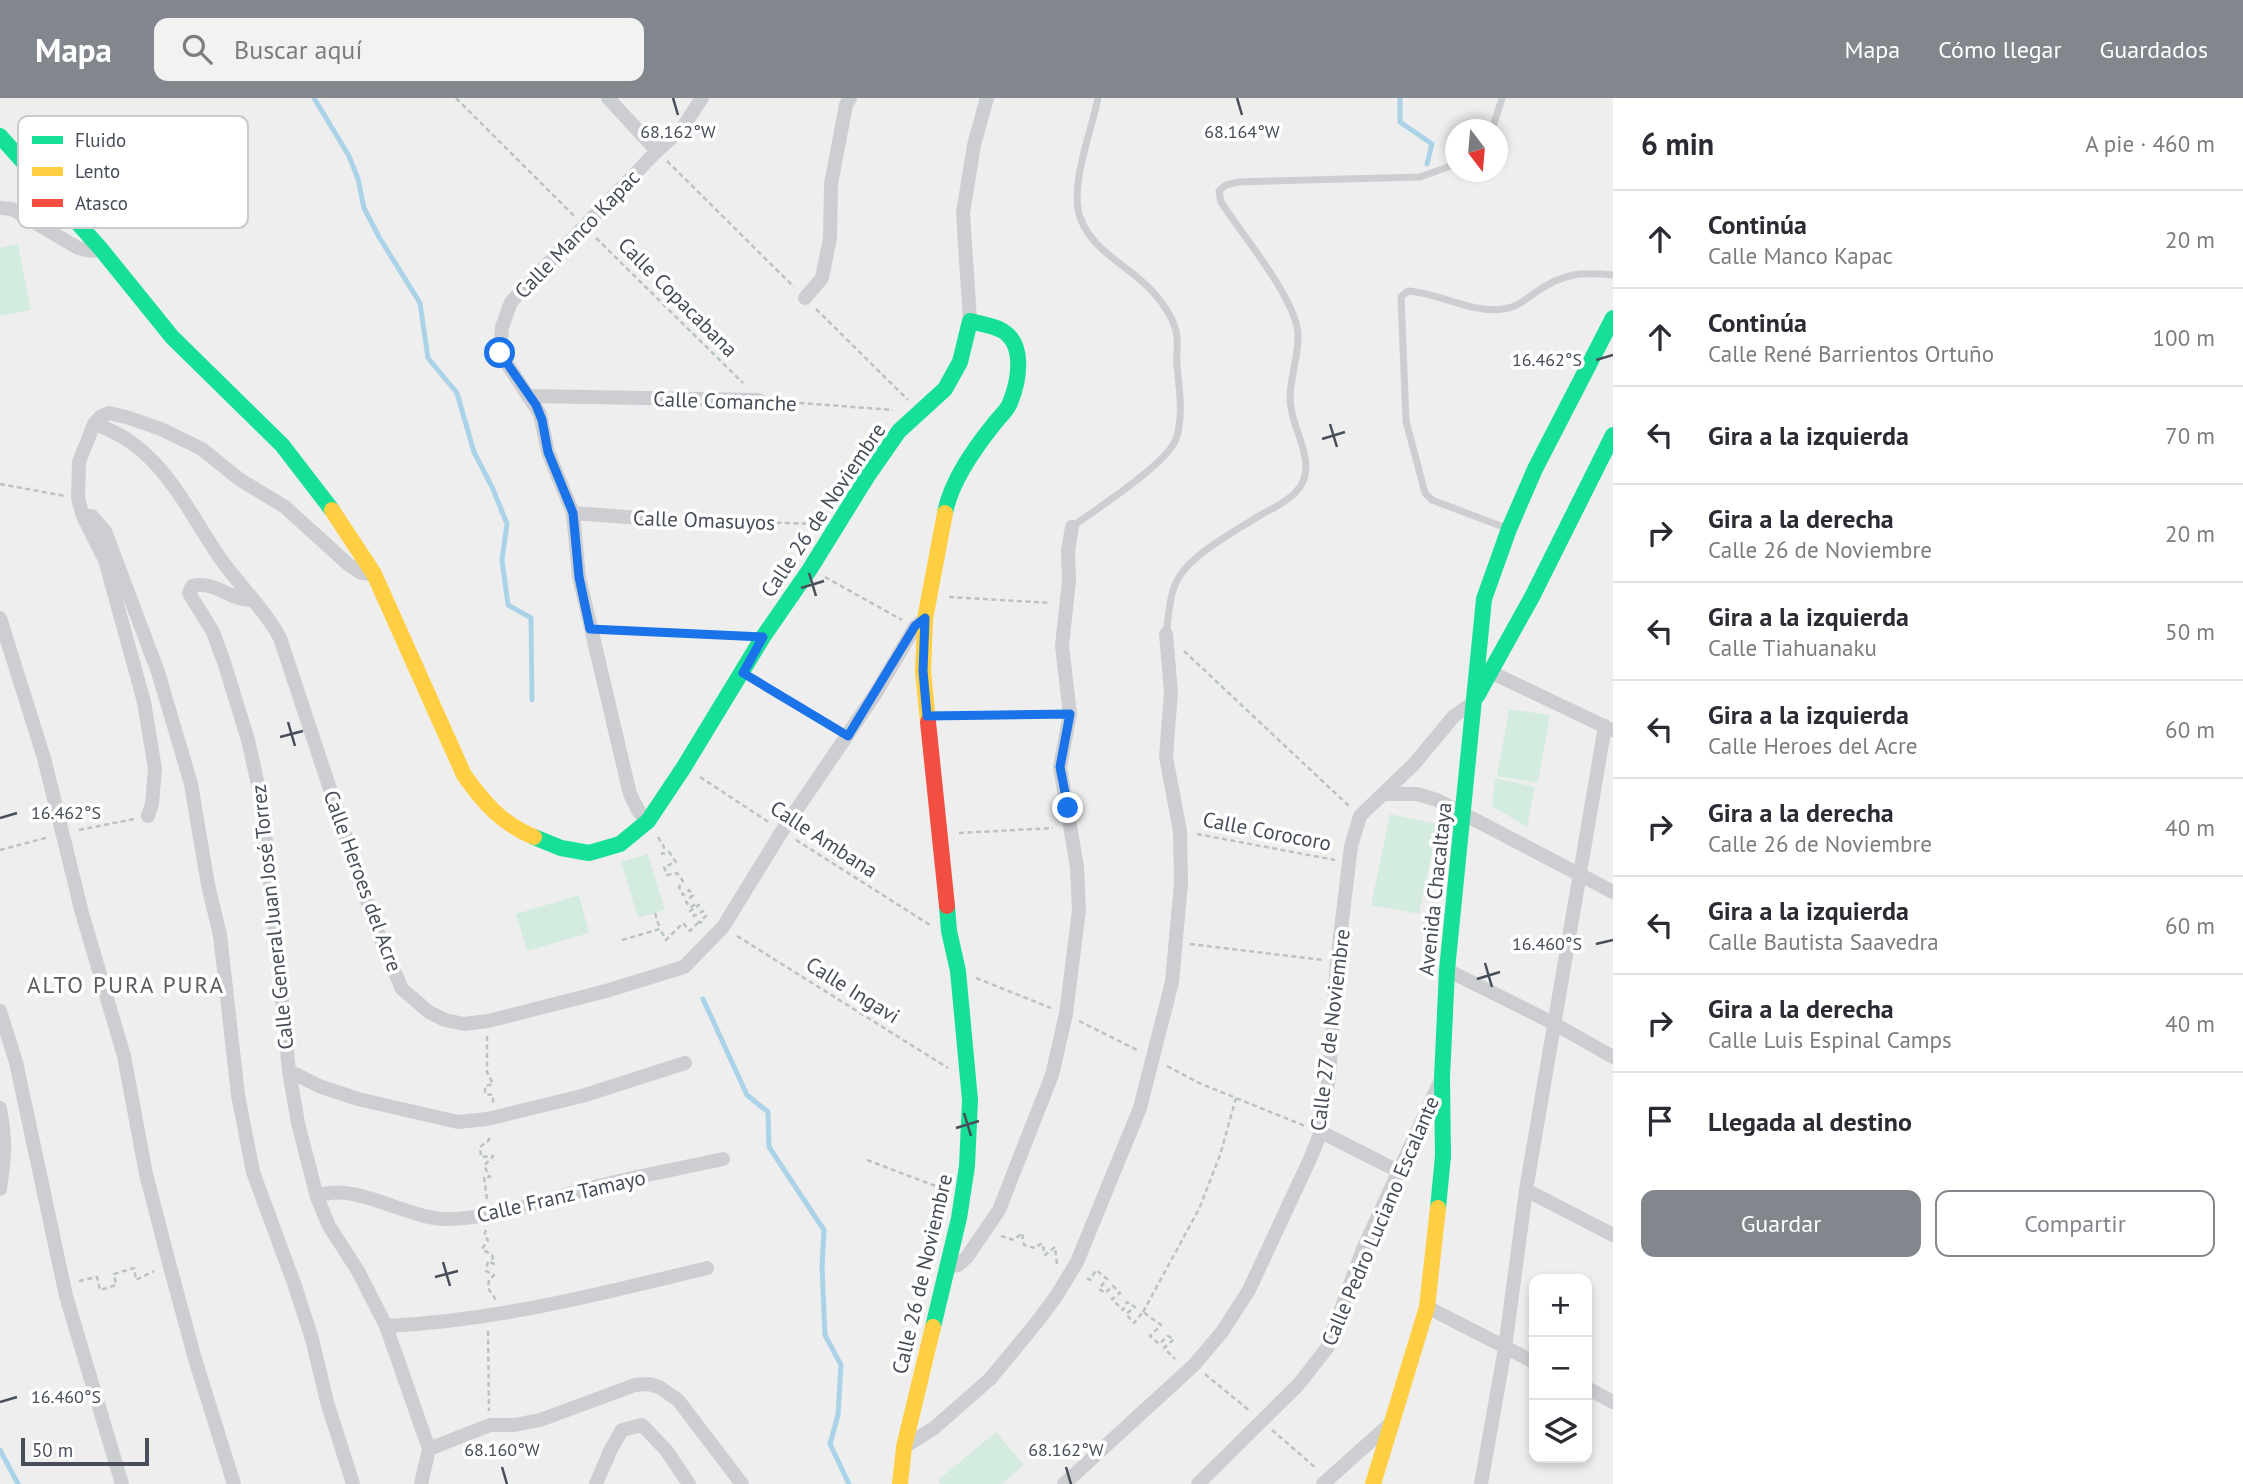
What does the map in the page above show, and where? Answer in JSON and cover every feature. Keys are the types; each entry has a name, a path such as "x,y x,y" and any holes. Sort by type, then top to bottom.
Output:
{"street":[{"path":"608,98 657,151"},
{"name":"Calle Manco Kapac","path":"648,821 639,812 630,794 579,577 573,513 548,452 542,420 530,396 500,353 502,327 511,302 683,127 702,98"},
{"path":"805,298 822,278 830,237 831,184 846,105 850,98"},
{"path":"970,321 963,213 974,145 987,98"},
{"name":"Calle 26 de Noviembre","path":"0,136 18,156"},
{"path":"0,208 18,213"},
{"path":"44,228 78,248 96,251 100,248"},
{"name":"Calle 26 de Noviembre","path":"82,228 172,337 282,445 323,496 374,574 464,775 484,803 514,828 561,848 589,853 620,844 648,821 743,673 763,637 899,431 945,389 960,362 970,321 1002,330 1015,344 1019,365 1016,386 1009,406 959,476 946,506 920,622 949,931 958,971 970,1100 969,1143 962,1196 904,1447 900,1484"},
{"path":"1484,669 1484,599 1509,529 1535,469 1613,318"},
{"name":"Calle Comanche","path":"530,396 760,400"},
{"path":"148,816 152,804 155,769 144,702 105,560 83,516 78,498 79,463 94,424 100,417 109,413 127,416 202,449 239,479 285,507 349,565 361,573 374,574"},
{"name":"Calle Heroes del Acre","path":"94,424 122,436 140,447 155,461 178,491 221,559 251,600 272,622 280,638 392,970 402,989 429,1012 444,1020 464,1024 488,1021 606,991 684,967 723,927 782,831 848,736 920,622"},
{"path":"1360,816 1414,764 1454,716 1473,703 1484,669 1533,594 1613,435"},
{"name":"Calle Omasuyos","path":"573,513 653,519"},
{"path":"83,516 92,516 105,531 158,672 191,784 220,935 238,1095 253,1172 312,1339 327,1402 353,1484"},
{"path":"947,1268 958,1265 967,1257 999,1210 1052,1075 1066,1014 1079,911 1077,867 1060,767 1070,714 1062,646 1072,527"},
{"name":"Calle General Juan José Torrez","path":"251,600 240,600 201,583 192,586 189,593 213,632 224,662 248,740 262,802 289,1071 298,1123 317,1197 329,1226 358,1271 386,1326 429,1449"},
{"path":"0,618 44,758 82,913 124,1056 146,1174 169,1263 195,1359 234,1484"},
{"path":"904,1447 934,1428 990,1379 1037,1322 1073,1269 1140,1108 1172,982 1181,883 1180,831 1166,757 1171,692 1166,634"},
{"path":"1481,1484 1505,1348 1526,1189 1578,872 1609,728 1484,669"},
{"name":"Avenida Chacaltaya","path":"1373,1484 1427,1307 1441,1183 1447,970 1473,703"},
{"path":"1383,794 1417,794 1463,812 1613,892"},
{"name":"Calle 27 de Noviembre","path":"1064,1484 1194,1365 1222,1332 1249,1290 1321,1132 1329,1076 1351,846 1360,816"},
{"path":"1447,970 1553,1023 1613,1057"},
{"path":"0,1011 16,1062 66,1296 122,1484"},
{"path":"289,1071 319,1086 358,1099 458,1122 487,1119 582,1096 685,1063"},
{"name":"Calle Pedro Luciano Escalante","path":"1198,1484 1298,1385 1327,1348 1363,1249 1442,1078"},
{"path":"0,1108 6,1153 0,1189"},
{"path":"1321,1132 1400,1172"},
{"name":"Calle Franz Tamayo","path":"317,1197 337,1192 443,1220 489,1217 589,1189 723,1159"},
{"path":"1526,1189 1613,1235"},
{"path":"386,1326 437,1324 488,1317 619,1290 707,1268"},
{"path":"1427,1307 1529,1360"},
{"path":"421,1484 429,1449 490,1425 514,1425 540,1420 622,1388 649,1384 669,1392 678,1400 742,1484"},
{"path":"1592,1391 1613,1402"},
{"path":"1323,1484 1394,1420"},
{"path":"1388,1484 1394,1420"},
{"path":"596,1484 622,1430 642,1424 666,1450 689,1484"}],"lane":[{"path":"1072,527 1164,458 1176,440 1181,413 1176,360 1178,337 1171,318 1154,292 1092,240 1079,216 1081,165 1098,98"},
{"path":"1495,119 1502,98"},
{"path":"1166,634 1178,578 1188,566 1224,539 1295,493 1303,483 1305,467 1305,449 1291,409 1298,352 1298,331 1292,307 1221,202 1219,191 1238,181 1420,177 1445,168"},
{"path":"1509,529 1432,500 1425,493 1406,421 1401,297 1408,291 1424,292 1491,311 1514,307 1560,277 1584,272 1613,275"}],"path":[{"name":"Calle Copacabana","path":"456,98 760,400"},
{"path":"657,151 921,412"},
{"name":"Calle Comanche","path":"760,400 894,410"},
{"path":"0,484 78,498"},
{"name":"Calle Omasuyos","path":"653,519 836,524"},
{"path":"810,569 920,622"},
{"path":"928,595 1066,603"},
{"path":"590,629 763,637"},
{"path":"1166,634 1360,816"},
{"path":"743,673 848,736"},
{"path":"927,716 1070,714"},
{"name":"Calle Ambana","path":"684,767 936,928 949,931"},
{"path":"648,821 664,847 662,854 670,852 676,862 664,867 667,875 677,873 683,881 679,887 683,895 689,890 693,895 686,902 691,907 698,903 699,905 690,911 694,916 703,911 706,916 690,931 682,923 666,940 655,913"},
{"path":"941,833 1071,828"},
{"name":"Calle Corocoro","path":"1180,831 1349,863"},
{"path":"699,922 723,927"},
{"name":"Calle Ingavi","path":"723,927 948,1068 968,1074"},
{"path":"622,940 660,929"},
{"path":"1177,942 1338,962"},
{"path":"987,1231 1014,1240 1022,1233 1024,1245 1035,1248 1042,1242 1045,1255 1055,1247 1057,1264 1061,1255 1072,1254 1073,1269 1090,1280 1096,1270 1107,1279 1099,1289 1105,1293 1113,1286 1120,1293 1112,1299 1123,1310 1127,1302 1135,1307 1126,1314 1134,1323 1143,1312 1199,1209 1220,1155 1236,1098"},
{"path":"867,1160 962,1196"},
{"path":"66,1296 71,1295 68,1284 97,1277 100,1290 116,1285 114,1274 134,1268 136,1280 169,1263"},
{"path":"1143,1312 1161,1325 1150,1336 1159,1344 1168,1336 1174,1339 1164,1348 1175,1360"}],"green space":[{"path":"18,244 31,310 0,316 0,248"},
{"path":"1509,709 1550,715 1538,783 1497,776"},
{"path":"1495,778 1535,787 1527,827 1492,806"},
{"path":"1390,814 1438,824 1419,914 1371,905"},
{"path":"648,854 665,910 638,918 621,862"},
{"path":"579,895 589,933 527,951 516,914"},
{"path":"996,1432 1024,1465 1001,1484 941,1484 938,1480"}],"waterway":[{"path":"314,98 349,156 358,179 364,208 420,303 428,358 457,393 474,452 507,524 502,560 508,605 531,618 532,700"},
{"path":"1400,98 1400,122 1432,144 1427,164"},
{"path":"703,999 747,1095 768,1112 769,1147 824,1230 822,1267 825,1335 841,1365 838,1415 830,1444 849,1484"},
{"path":"0,1450 18,1484"}],"traffic: fast":[{"path":"0,136 18,156"},
{"path":"82,228 172,337 282,445 332,510"},
{"path":"1438,1208 1443,1156 1442,1078 1447,970 1484,599 1509,529 1535,469 1613,318"},
{"path":"534,837 561,848 589,853 620,844 648,821 867,477 899,431 945,389 960,362 970,321 997,328 1009,336 1017,353 1018,374 1009,406 964,466 952,489 945,513"},
{"path":"1477,696 1533,595 1613,435"},
{"path":"933,1327 959,1218 967,1166 970,1100 958,971 949,931 947,906"}],"traffic: slow":[{"path":"332,510 374,574 464,775 494,811 534,837"},
{"path":"928,722 923,671 925,619 945,513"},
{"path":"1373,1484 1427,1307 1438,1208"},
{"path":"900,1484 904,1447 933,1327"}],"traffic: jam":[{"path":"928,722 947,906"}],"district":[{"name":"ALTO PURA PURA","path":"126,984"}],"route":[{"path":"500,353 536,405 542,420 548,452 573,513 579,577 590,629 763,637 743,673 848,736 915,626 925,618 923,671 927,716 1070,714 1060,767 1068,808"}]}
